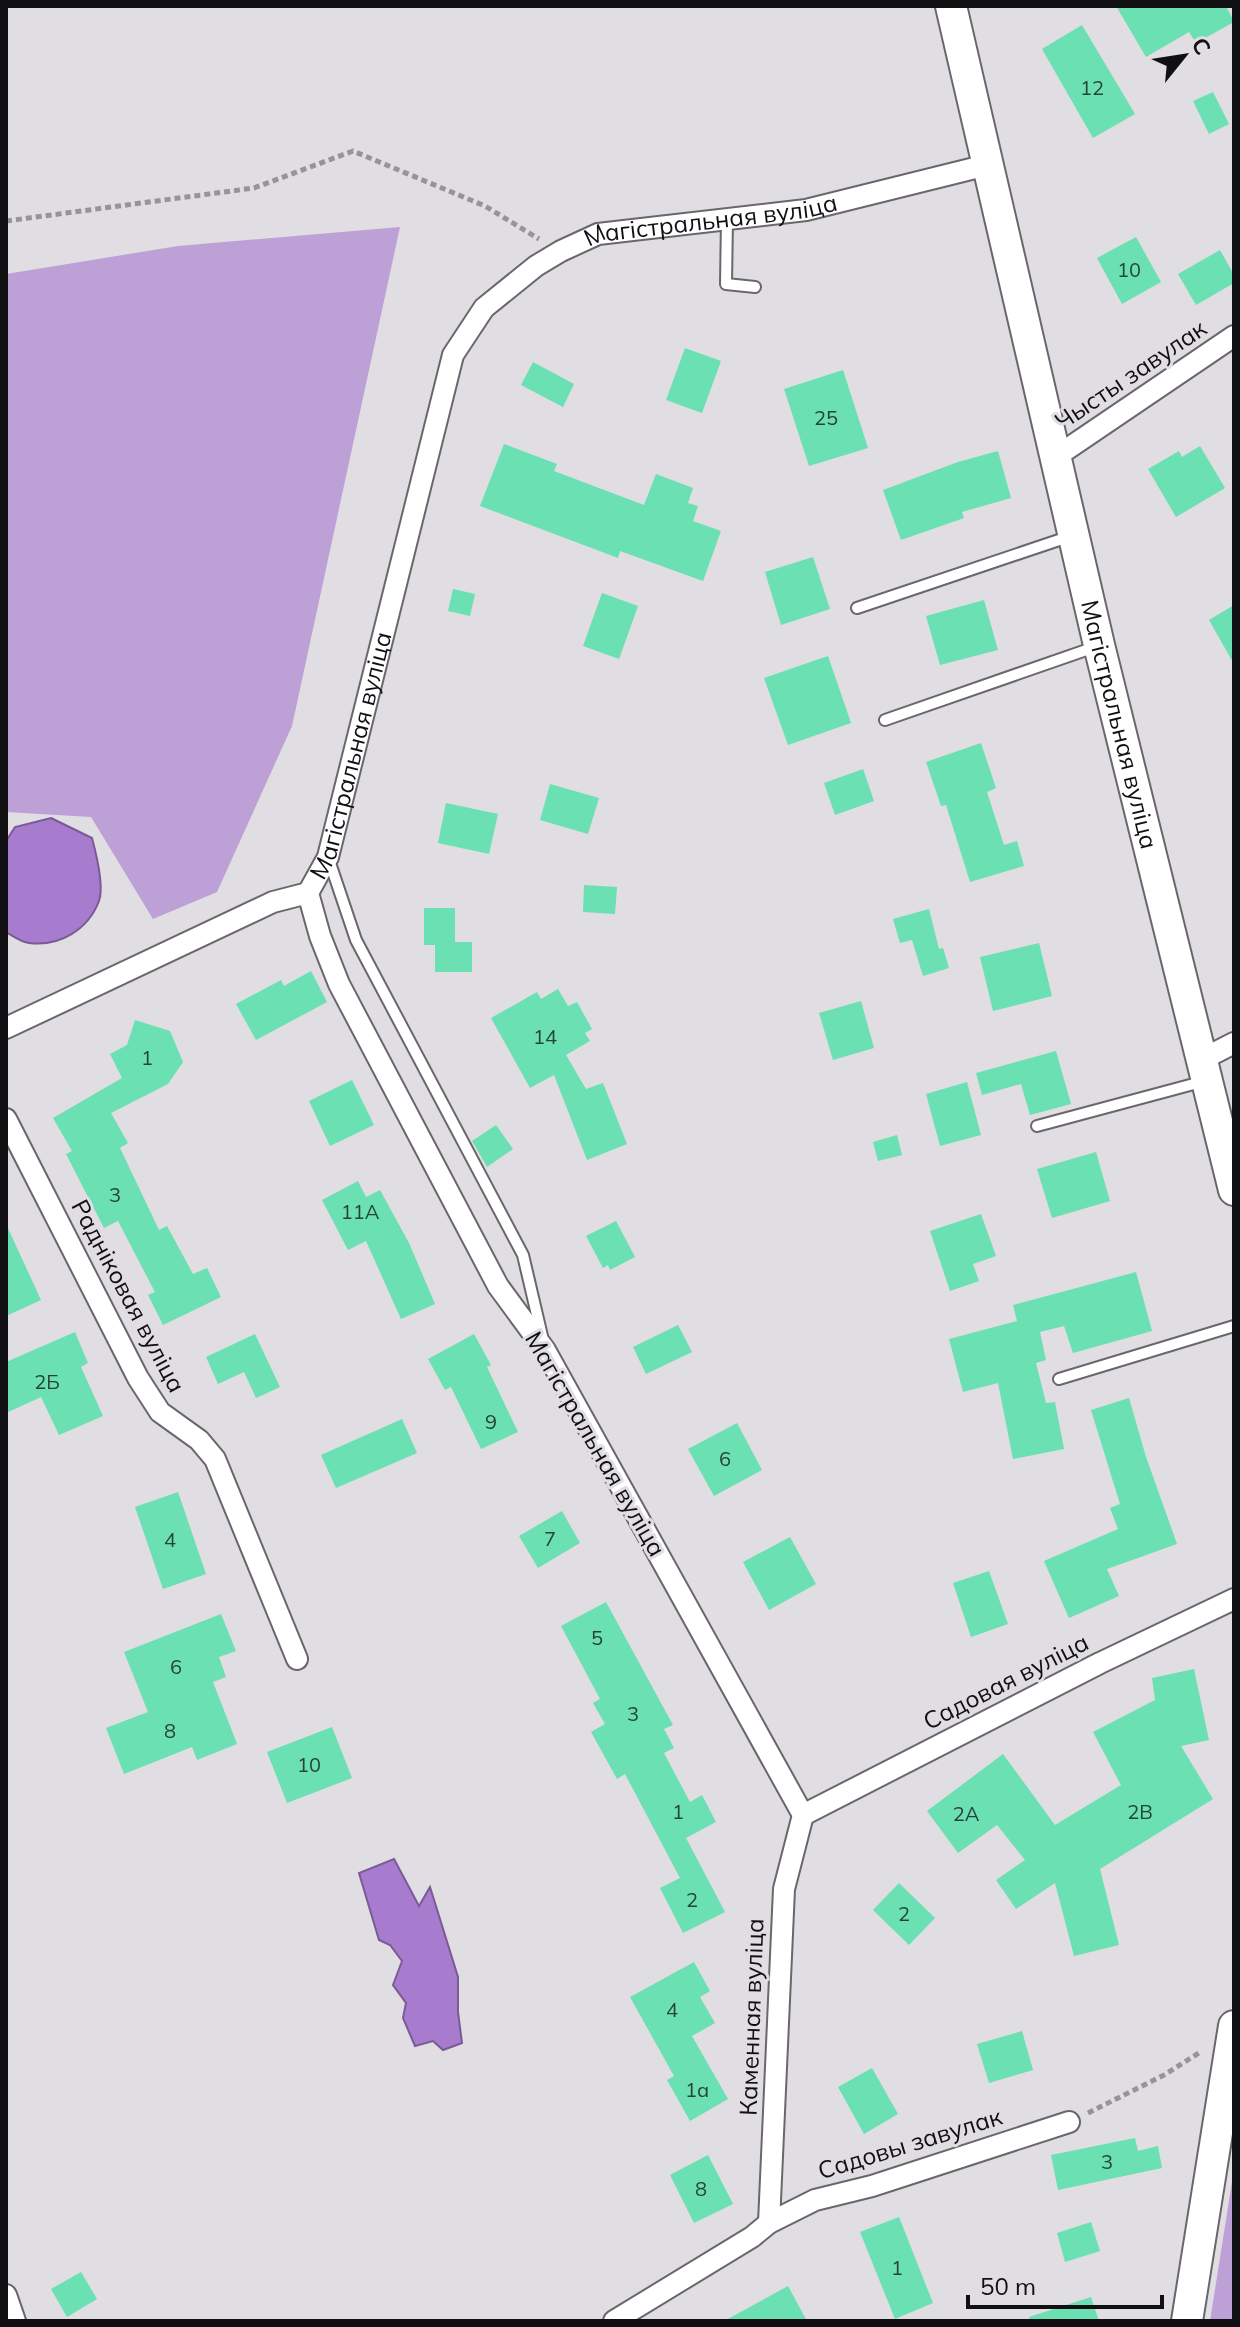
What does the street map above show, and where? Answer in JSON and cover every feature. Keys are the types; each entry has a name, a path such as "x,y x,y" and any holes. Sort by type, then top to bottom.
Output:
{"street":[{"name":"Магістральная вуліца","path":"951,6 1099,645 1234,1190"},
{"name":"Магістральная вуліца","path":"803,1815 545,1350 498,1286 339,984 320,936 308,893 328,857 453,355 484,308 536,266 598,234 806,210 987,165"},
{"name":"Чысты завулак","path":"1057,456 1234,336"},
{"path":"6,1028 273,902 308,893"},
{"path":"1203,1070 1234,1043"},
{"name":"Радніковая вуліца","path":"6,1119 138,1378 160,1412 199,1440 215,1459 297,1659"},
{"name":"Садовая вуліца","path":"803,1815 1100,1663 1234,1599"},
{"name":"Каменная вуліца","path":"769,2223 784,1889 803,1815"},
{"path":"1187,2321 1233,2029"},
{"name":"Садовы завулак","path":"769,2223 815,2200 872,2186 1069,2122"},
{"path":"614,2321 752,2237 769,2223"},
{"path":"6,2295 15,2321"}],"lane":[{"path":"727,219 726,284 755,287"},
{"path":"857,608 1075,535"},
{"path":"885,720 1099,645"},
{"path":"328,857 356,940 523,1255 545,1350"},
{"path":"1037,1126 1203,1070"},
{"path":"1059,1379 1234,1326"}],"path":[{"path":"6,221 254,188 353,151 485,206 561,251"},
{"path":"1069,2122 1164,2075 1233,2029"}],"shaded area":[{"path":"400,227 292,726 217,892 153,919 91,817 6,812 6,274 178,246"},
{"path":"51,818 92,838 101,887 99,901 88,920 71,934 51,942 29,943 6,932 6,841 15,827"},
{"path":"394,1859 419,1906 430,1887 458,1977 462,2043 443,2050 433,2041 415,2046 403,2018 406,2003 393,1985 402,1961 390,1945 379,1940 359,1873"},
{"path":"1234,2169 1234,2314 1231,2321 1210,2321"}],"building":[{"path":"1116,6 1226,6 1234,22 1196,43 1189,32 1146,57"},
{"path":"1082,25 1135,114 1093,138 1042,49"},
{"path":"1213,92 1229,124 1209,134 1193,101"},
{"path":"1136,237 1161,282 1122,304 1097,258"},
{"path":"1220,250 1234,275 1234,283 1196,305 1178,274"},
{"path":"685,348 721,361 702,413 666,400"},
{"path":"533,362 574,384 563,407 521,385"},
{"path":"843,370 868,448 809,466 784,389"},
{"path":"504,444 557,464 554,471 644,505 656,474 693,488 688,503 698,506 693,521 721,531 703,581 620,551 618,558 480,506"},
{"path":"1200,446 1225,488 1176,517 1148,469 1179,451 1182,457"},
{"path":"998,451 1011,498 962,512 964,518 901,540 883,490 958,462"},
{"path":"813,557 830,609 781,625 765,572"},
{"path":"453,589 475,594 470,616 448,611"},
{"path":"602,593 638,606 619,659 583,646"},
{"path":"984,600 998,650 940,665 926,616"},
{"path":"1234,605 1234,664 1209,620"},
{"path":"828,656 851,723 788,745 764,678"},
{"path":"981,743 996,788 987,792 1004,845 1017,841 1024,866 970,882 946,805 941,806 926,762"},
{"path":"863,769 874,801 835,815 824,783"},
{"path":"550,784 599,798 588,834 540,820"},
{"path":"446,803 498,814 489,854 438,843"},
{"path":"584,885 617,887 615,914 583,912"},
{"path":"424,908 455,908 455,942 472,942 472,972 435,972 435,945 424,945"},
{"path":"929,909 939,949 943,948 949,968 923,976 912,940 900,943 893,919"},
{"path":"1039,943 1052,996 993,1011 980,957"},
{"path":"311,971 327,1002 256,1040 236,1004 281,980 284,986"},
{"path":"558,989 568,1006 577,1002 592,1029 585,1033 590,1041 566,1055 586,1089 603,1083 627,1144 587,1160 554,1075 530,1088 491,1018 537,992 541,999"},
{"path":"861,1001 874,1048 833,1060 819,1013"},
{"path":"135,1020 170,1031 183,1062 168,1084 111,1113 128,1143 120,1148 159,1230 167,1226 193,1274 207,1268 221,1297 163,1325 148,1295 155,1292 118,1221 104,1228 66,1154 72,1151 53,1118 122,1078 110,1054 127,1045"},
{"path":"1056,1051 1071,1104 1030,1115 1021,1084 982,1095 976,1073"},
{"path":"352,1080 374,1125 330,1146 309,1101"},
{"path":"967,1082 981,1135 940,1146 926,1094"},
{"path":"496,1125 513,1149 487,1167 472,1141"},
{"path":"897,1135 902,1155 878,1161 873,1142"},
{"path":"1096,1152 1110,1201 1052,1218 1037,1169"},
{"path":"358,1181 366,1197 380,1190 409,1243 435,1304 401,1319 366,1241 348,1250 322,1200"},
{"path":"981,1214 996,1256 973,1264 979,1281 950,1291 930,1231"},
{"path":"616,1221 635,1257 610,1270 608,1265 603,1268 586,1236"},
{"path":"6,1224 41,1300 6,1316"},
{"path":"1136,1272 1152,1331 1073,1353 1064,1326 1040,1332 1046,1360 1036,1363 1046,1403 1055,1402 1064,1449 1013,1459 998,1383 963,1392 949,1339 1017,1321 1013,1305"},
{"path":"678,1325 692,1352 646,1374 633,1347"},
{"path":"75,1332 88,1363 81,1367 103,1416 59,1435 41,1397 6,1413 6,1362"},
{"path":"255,1334 280,1387 256,1398 244,1372 218,1384 206,1357"},
{"path":"474,1334 491,1365 487,1367 518,1432 481,1449 451,1387 445,1390 428,1359"},
{"path":"1129,1398 1177,1544 1107,1569 1119,1596 1069,1618 1044,1561 1118,1529 1110,1508 1120,1504 1091,1410"},
{"path":"402,1419 417,1453 336,1488 321,1455"},
{"path":"737,1423 762,1470 714,1496 688,1449"},
{"path":"178,1492 206,1574 163,1589 135,1507"},
{"path":"562,1511 580,1543 538,1568 519,1536"},
{"path":"790,1537 816,1584 769,1610 743,1562"},
{"path":"989,1571 1008,1624 971,1637 953,1583"},
{"path":"606,1602 673,1725 664,1729 674,1748 664,1753 690,1802 702,1795 716,1822 686,1838 725,1912 683,1933 660,1888 680,1878 625,1774 617,1779 591,1732 605,1724 593,1703 600,1699 561,1626"},
{"path":"221,1614 236,1651 219,1657 226,1677 213,1682 237,1744 197,1760 192,1747 124,1774 106,1728 148,1712 124,1652"},
{"path":"1194,1669 1209,1740 1181,1746 1213,1799 1100,1869 1119,1945 1074,1956 1055,1883 1016,1909 996,1880 1025,1860 997,1825 958,1853 927,1811 1003,1754 1055,1825 1121,1785 1093,1732 1155,1700 1152,1678"},
{"path":"332,1727 352,1778 287,1803 267,1752"},
{"path":"899,1883 935,1918 909,1945 873,1910"},
{"path":"694,1962 710,1991 700,1997 715,2023 692,2036 728,2099 690,2121 667,2080 674,2076 630,1997"},
{"path":"1022,2031 1033,2070 989,2083 977,2044"},
{"path":"872,2068 898,2114 864,2134 838,2087"},
{"path":"1135,2138 1138,2151 1158,2146 1162,2168 1058,2190 1051,2155"},
{"path":"708,2155 733,2204 694,2223 670,2175"},
{"path":"899,2217 933,2303 895,2319 860,2232"},
{"path":"1091,2222 1100,2251 1065,2262 1057,2233"},
{"path":"81,2272 97,2299 67,2317 51,2289"},
{"path":"788,2286 807,2321 724,2321"},
{"path":"1091,2297 1099,2321 1030,2321 1029,2317"}]}
